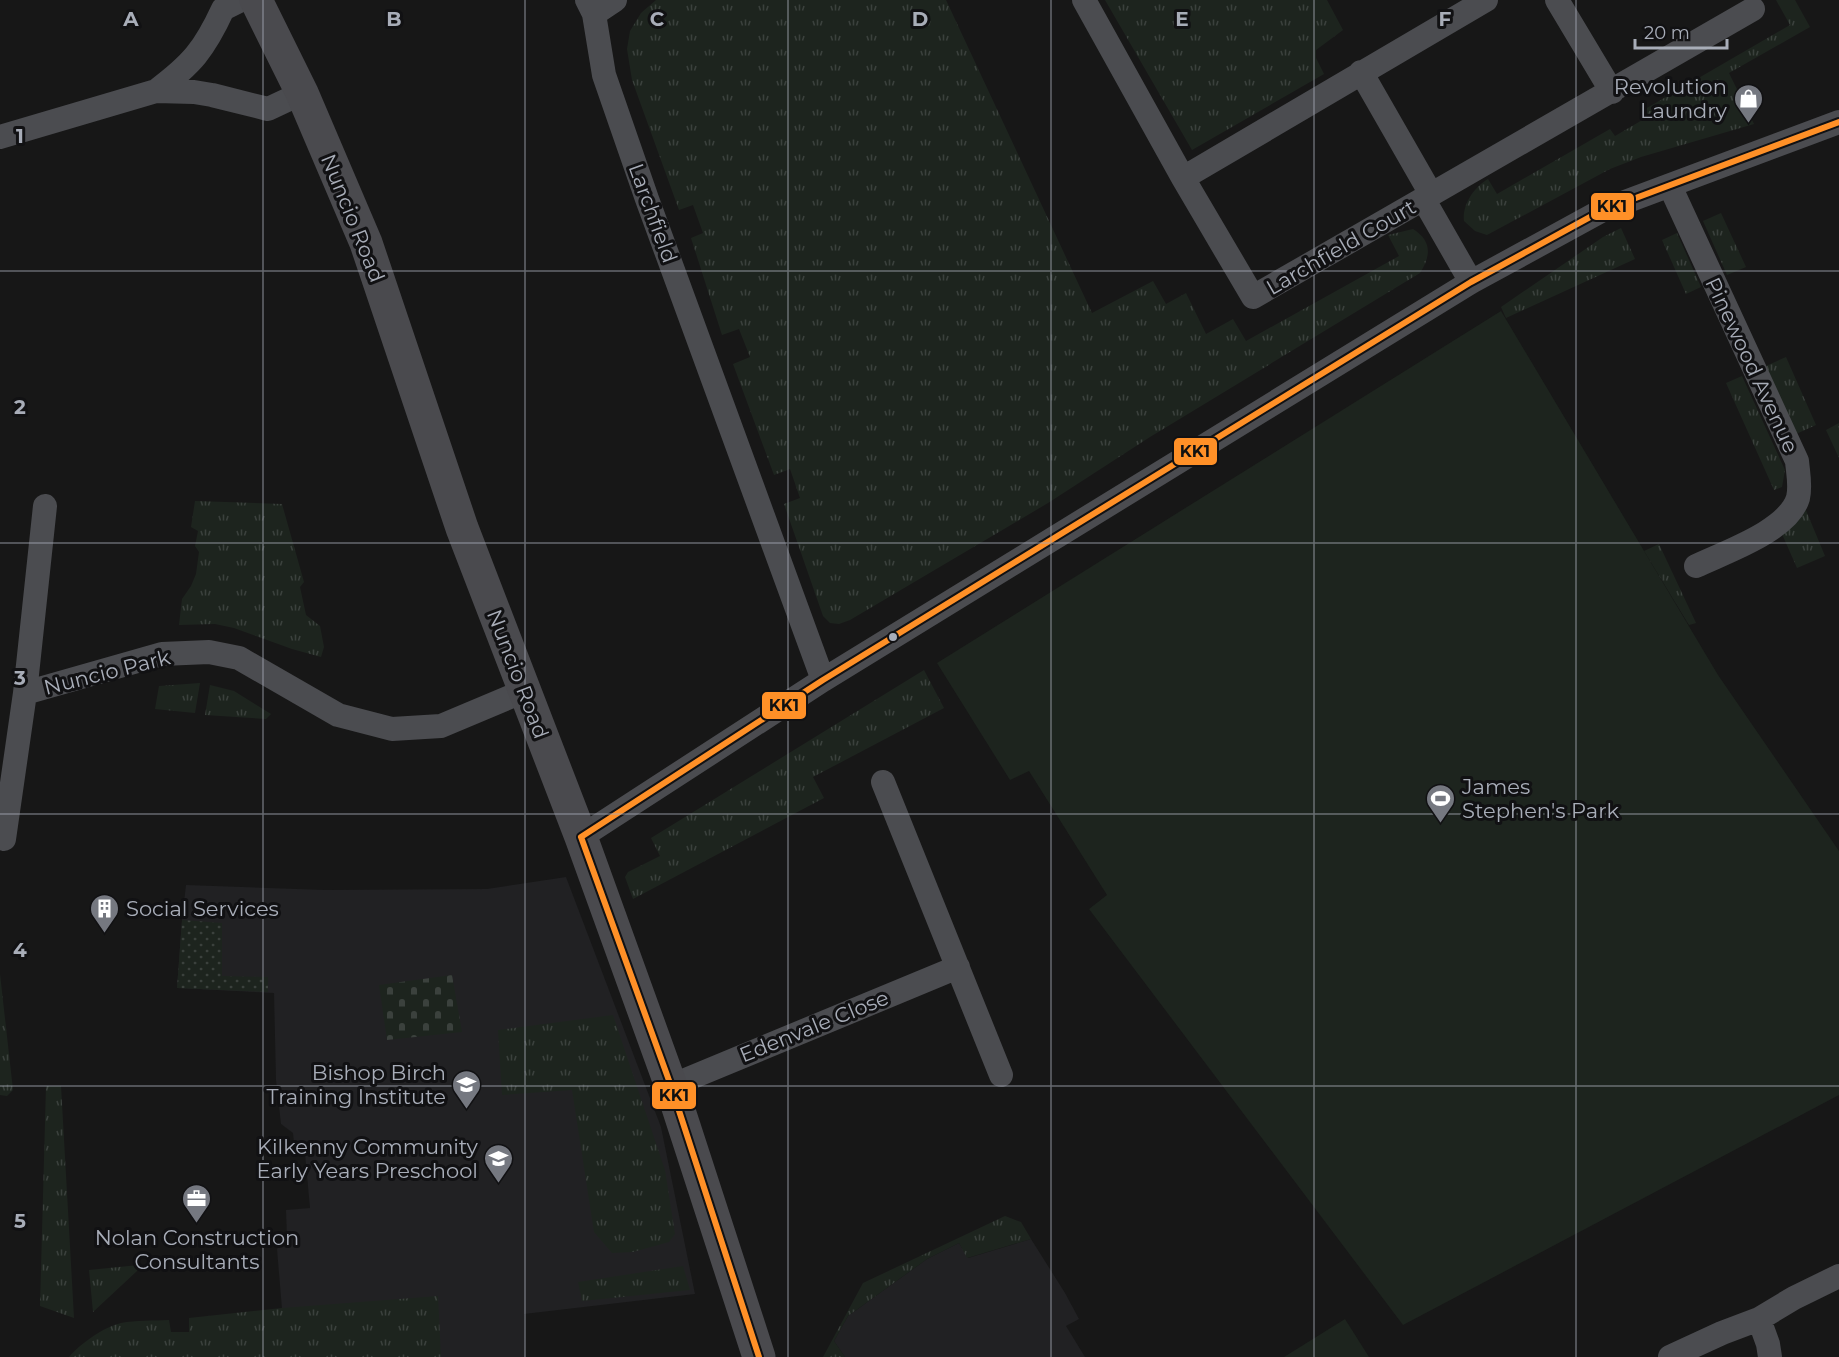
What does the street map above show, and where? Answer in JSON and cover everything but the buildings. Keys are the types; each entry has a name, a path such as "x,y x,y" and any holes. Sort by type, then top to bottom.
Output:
{"street":[{"path":"0,137 156,90 184,70 196,57 211,36 223,9 241,0"},
{"name":"Nuncio Road","path":"256,0 302,93 366,243 462,528 581,837 671,1086 759,1357"},
{"name":"Larchfield","path":"615,0 591,7 604,75 823,680"},
{"name":"Larchfield Court","path":"1084,0 1253,297 1753,9"},
{"path":"1557,0 1612,92"},
{"path":"1183,177 1483,1"},
{"name":"Larchfield Court","path":"1361,72 1428,197 1470,282"},
{"path":"156,90 212,95 268,109 302,93"},
{"path":"581,837 823,680 1470,282 1601,211 1839,122"},
{"name":"Pinewood Avenue","path":"1670,186 1797,461 1800,485 1797,500 1781,523 1758,537 1696,566"},
{"name":"Nuncio Park","path":"4,839 25,693 45,506"},
{"name":"Nuncio Park","path":"25,693 162,654 209,652 239,658 338,715 392,729 441,726 524,691"},
{"path":"883,782 1001,1075"},
{"name":"Edenvale Close","path":"671,1086 958,967"},
{"path":"1670,1357 1759,1319 1794,1298 1839,1276"},
{"path":"1759,1319 1770,1357"}],"shaded area":[{"name":"Bishop Birch Training Institute","path":"566,877 661,1127 695,1294 524,1314 525,1357 286,1357 277,1249 287,1238 286,1210 310,1208 304,1143 294,1143 293,1133 281,1124 276,1080 274,993 177,988 186,885 325,890 487,889"},
{"path":"1031,1239 1079,1319 1066,1326 1085,1357 845,1357 834,1341 848,1316 927,1259 959,1243 968,1258"}],"green space":[{"path":"656,0 946,0 1092,313 1153,281 1166,304 1186,293 1206,334 1233,319 1246,341 1399,256 1388,235 1413,229 1424,239 1428,249 1426,261 1420,273 1150,437 1048,503 850,620 839,624 830,623 823,616 784,504 800,498 790,469 774,475 733,364 750,357 739,329 722,335 691,238 703,233 693,205 679,210 632,80 627,49 630,31 641,13"},
{"path":"1105,0 1327,0 1343,30 1316,50 1316,58 1324,74 1192,150"},
{"path":"1776,0 1795,0 1810,27 1729,73 1754,124 1641,157 1610,169 1487,235 1475,231 1464,221 1465,209 1470,197 1488,179 1497,194 1610,129 1615,136 1644,119 1640,112 1790,25"},
{"path":"1721,213 1746,267 1727,275 1703,221"},
{"path":"1621,228 1635,259 1506,318 1501,307 1603,237"},
{"path":"1677,233 1701,287 1686,294 1662,240"},
{"name":"James Stephen's Park","path":"1501,311 1718,675 1839,851 1839,1095 1403,1325 1089,909 1107,895 1029,771 1010,780 937,663"},
{"path":"1786,357 1816,425 1796,434 1766,366"},
{"path":"1742,376 1785,470 1782,487 1774,490 1726,383"},
{"path":"1839,423 1839,458 1826,430"},
{"path":"195,501 282,504 304,582 300,587 306,615 320,626 324,647 321,657 234,628 215,624 179,625 182,599 196,574 199,552 195,546 198,531 191,527"},
{"path":"1805,508 1825,556 1797,568 1782,534"},
{"path":"1659,544 1696,623 1689,625 1644,551"},
{"path":"924,670 944,708 813,777 824,798 633,899 625,877 628,872 660,856 651,838"},
{"path":"200,683 195,713 155,709 159,686"},
{"path":"210,685 234,691 271,714 266,719 205,715"},
{"path":"182,920 222,923 222,976 268,977 268,992 177,988"},
{"path":"0,974 13,1090 7,1096 0,1095"},
{"path":"452,975 462,1032 387,1040 379,985"},
{"path":"613,1015 665,1170 675,1234 669,1242 633,1252 612,1253 594,1232 572,1090 502,1095 498,1030"},
{"path":"46,1086 61,1086 74,1318 40,1306"},
{"path":"1005,1216 1021,1222 1031,1239 967,1258 959,1243 927,1259 848,1316 834,1341 845,1357 823,1357 863,1283"},
{"path":"139,1265 137,1271 93,1312 89,1270"},
{"path":"683,1266 690,1290 582,1301 578,1282"},
{"path":"438,1296 441,1357 69,1357 93,1336 121,1323 169,1320 171,1332 189,1332 189,1318"},
{"path":"1345,1319 1369,1357 1284,1357"}],"transit line":[{"name":"KK1","path":"581,837 823,680 1471,282 1601,211 1839,122"},
{"name":"KK1","path":"581,837 671,1086 759,1357"}],"place":[{"name":"Revolution Laundry","path":"1748,124"},
{"name":"James Stephen's Park","path":"1441,824"},
{"name":"Social Services","path":"105,934"},
{"name":"Bishop Birch Training Institute","path":"467,1110"},
{"name":"Kilkenny Community Early Years Preschool","path":"499,1184"},
{"name":"Nolan Construction Consultants","path":"197,1224"}]}
